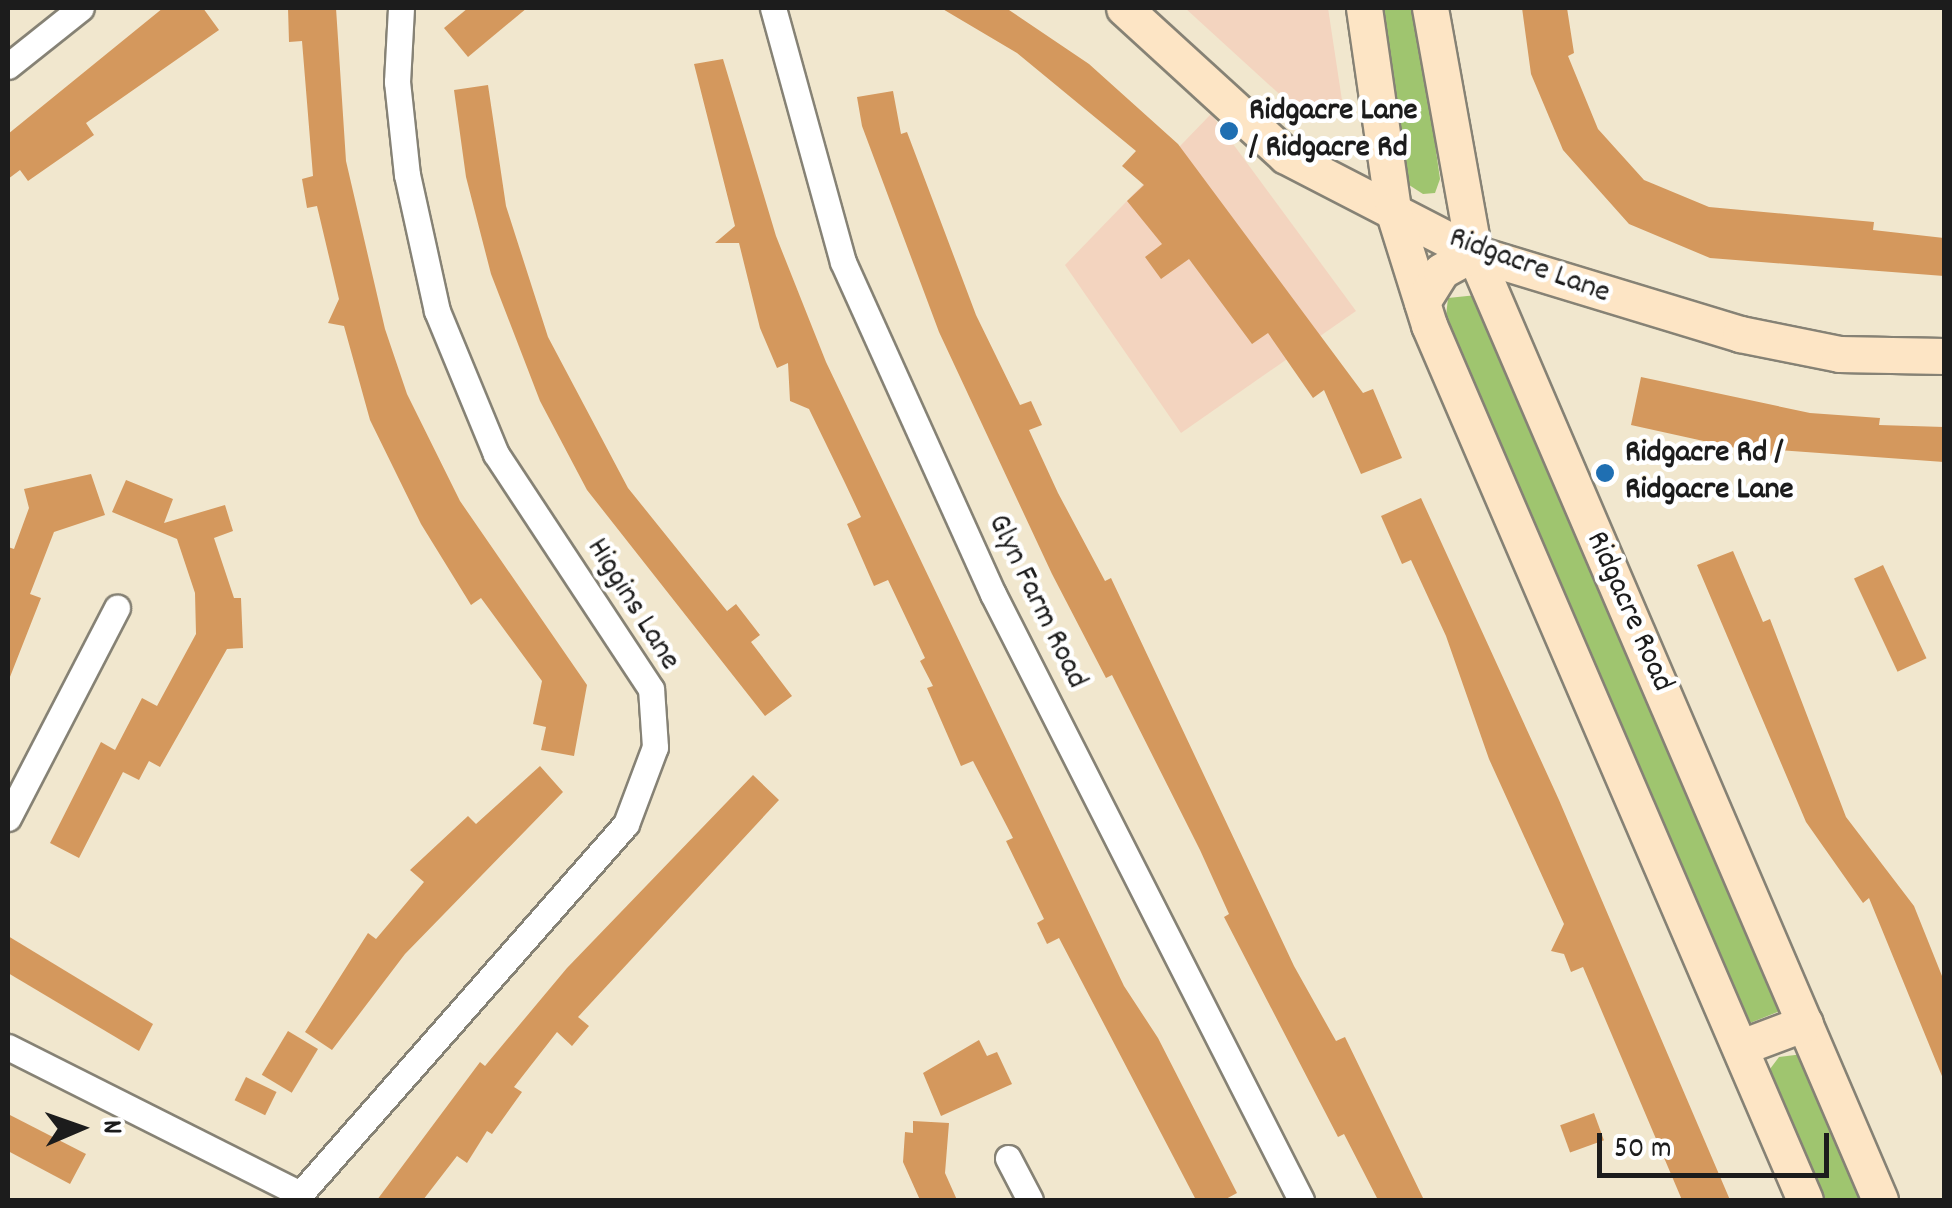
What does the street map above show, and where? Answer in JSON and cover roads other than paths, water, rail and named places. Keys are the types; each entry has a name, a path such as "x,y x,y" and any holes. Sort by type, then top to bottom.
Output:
{"street":[{"path":"8,66 80,8"},
{"name":"Higgins Lane","path":"296,1197 626,824 655,747 651,690 496,454 442,327 408,176 397,82 400,8"},
{"name":"Glyn Farm Road","path":"773,8 842,262 993,594 1302,1200"},
{"name":"Ridgacre Lane","path":"1124,8 1286,156 1474,253 1740,334 1839,354 1944,356"},
{"path":"1364,8 1393,210 1422,302 1744,1046 1805,1200"},
{"name":"Ridgacre Road","path":"1430,8 1458,183 1474,253 1880,1200"},
{"path":"1393,210 1435,212 1458,183"},
{"path":"1422,302 1442,271 1474,253"},
{"path":"8,818 116,608"},
{"path":"1744,1046 1805,1023"},
{"path":"8,1047 296,1197"},
{"path":"1008,1158 1030,1200"}],"place":[{"name":"Ridgacre Lane / Ridgacre Rd","path":"1229,131"},
{"name":"Ridgacre Rd / Ridgacre Lane","path":"1605,473"}]}
